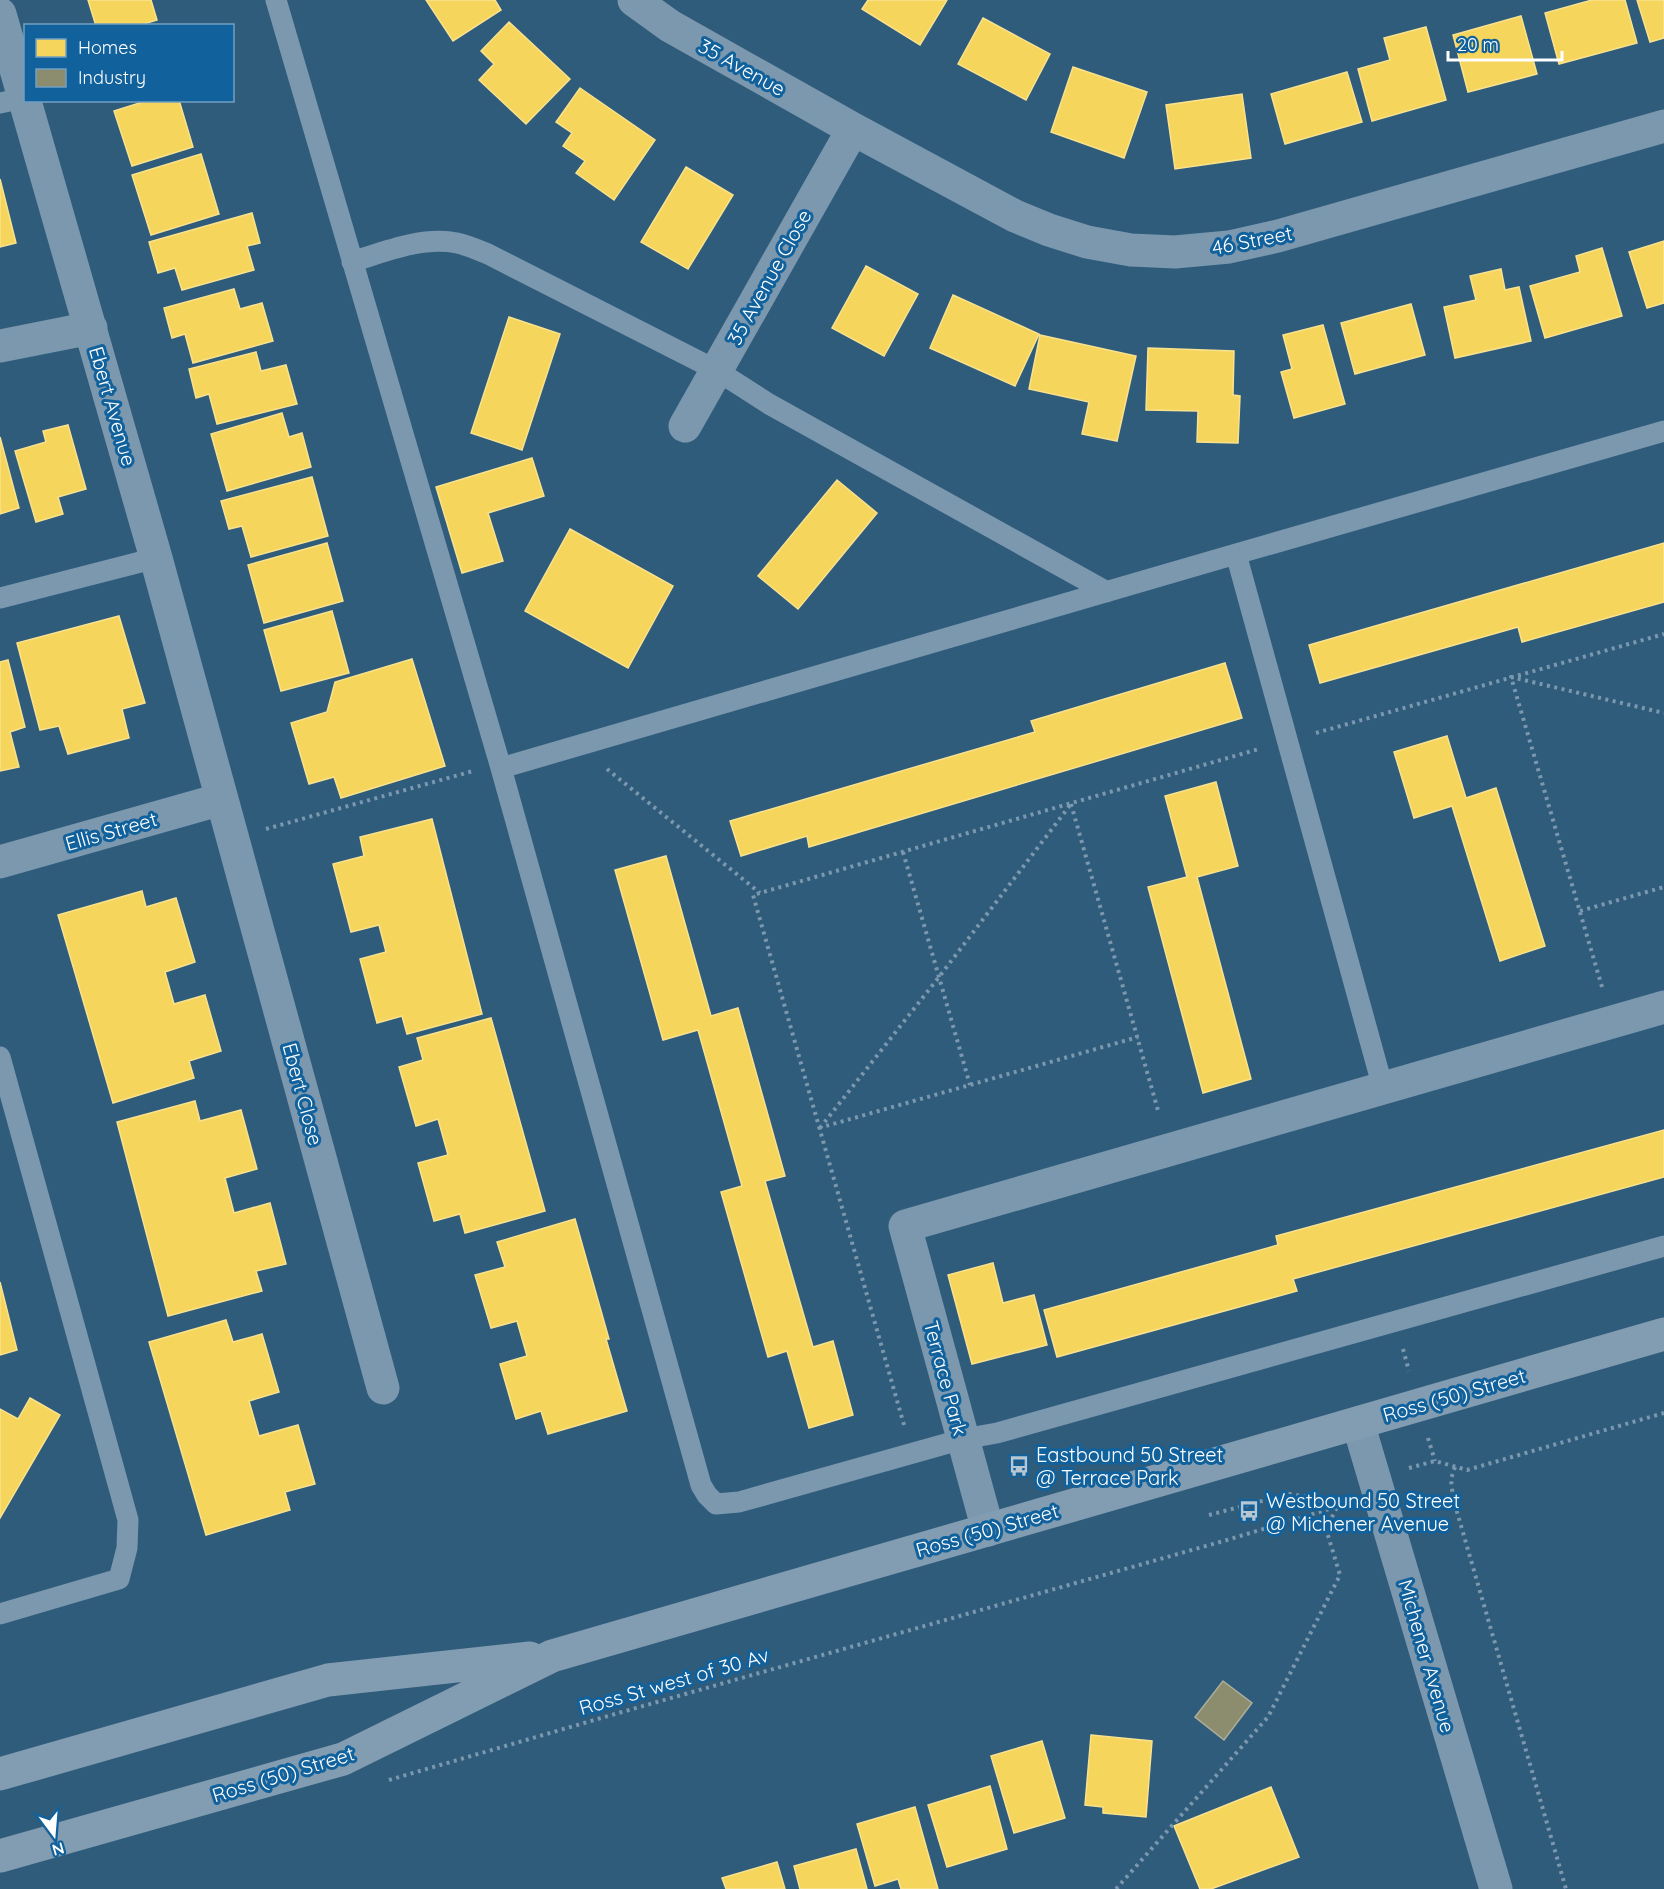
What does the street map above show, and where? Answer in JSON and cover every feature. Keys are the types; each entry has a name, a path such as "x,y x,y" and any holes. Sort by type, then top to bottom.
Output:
{"main road":[{"name":"Ross (50) Street","path":"0,1774 328,1680 552,1656 1664,1334"},
{"name":"Ross (50) Street","path":"0,1856 343,1759 552,1656"}],"street":[{"name":"35 Avenue","path":"634,0 670,26 853,129"},
{"name":"Ebert Avenue","path":"0,14 12,100 91,328 222,799"},
{"name":"46 Street","path":"853,129 1015,216 1049,230 1087,242 1131,250 1175,252 1228,247 1278,236 1664,126"},
{"name":"35 Avenue Close","path":"685,426 853,129"},
{"path":"0,346 91,328"},
{"name":"Ebert Close","path":"222,799 383,1388"},
{"name":"Ellis Street","path":"0,862 222,799"},
{"path":"1169,1150 1664,1007"},
{"name":"Terrace Park","path":"988,1530 905,1226 1169,1150"},
{"name":"Michener Avenue","path":"1358,1423 1496,1889"}],"lane":[{"path":"276,0 501,768 701,1485 716,1504 739,1502 963,1439 997,1433 1664,1246"},
{"path":"352,262 415,244 456,243 471,247 716,370 769,404 1107,592"},
{"path":"501,768 1664,431"},
{"path":"1236,554 1383,1088"},
{"path":"0,598 156,558"},
{"path":"0,1057 128,1520 126,1548 119,1579 0,1614"}],"path":[{"path":"905,1428 753,895 1664,634"},
{"path":"1511,677 1664,713"},
{"path":"1511,677 1612,1022"},
{"path":"577,746 760,893"},
{"path":"234,838 483,769 501,768"},
{"path":"819,1128 939,977 1071,803"},
{"path":"1071,803 1169,1150"},
{"path":"903,852 970,1085"},
{"path":"1580,911 1664,887"},
{"path":"819,1128 1138,1037"},
{"path":"1374,1477 1435,1461 1467,1470 1664,1413"},
{"path":"1455,1467 1451,1479 1453,1497 1566,1889"},
{"path":"1116,1889 1268,1717 1340,1575 1326,1529 1336,1507 1310,1497 1289,1494 1209,1515"},
{"name":"Ross St west of 30 Av","path":"386,1780 1336,1507"}],"building: Homes":[{"path":"88,0 151,0 157,20 144,24 95,24"},
{"path":"426,0 495,0 501,10 453,41"},
{"path":"868,0 947,0 920,45 862,9"},
{"path":"1592,0 1625,0 1637,43 1559,64 1545,13"},
{"path":"1637,0 1664,0 1664,38 1650,42"},
{"path":"1521,16 1537,74 1468,92 1453,35"},
{"path":"983,18 1050,54 1026,100 958,64"},
{"path":"509,22 570,79 526,124 479,80 494,64 481,51"},
{"path":"1426,27 1446,100 1372,121 1358,69 1390,60 1384,38"},
{"path":"1073,67 1147,92 1124,158 1051,132"},
{"path":"1347,72 1362,122 1285,144 1271,94"},
{"path":"580,88 655,140 614,200 576,173 585,161 563,146 572,133 556,122"},
{"path":"1242,94 1251,158 1175,169 1166,105"},
{"path":"143,102 180,102 193,147 132,166 114,111"},
{"path":"201,154 219,214 151,235 132,175"},
{"path":"686,167 733,195 688,269 641,242"},
{"path":"0,179 16,243 0,247"},
{"path":"252,213 260,243 247,246 254,270 182,290 175,268 158,273 149,242"},
{"path":"1664,241 1664,303 1647,308 1629,252"},
{"path":"1602,248 1622,316 1545,338 1530,286 1580,272 1576,256"},
{"path":"866,266 918,294 884,356 832,328"},
{"path":"1501,269 1505,290 1519,287 1531,341 1455,358 1444,307 1476,300 1470,276"},
{"path":"234,289 240,309 262,303 273,341 193,363 185,334 172,338 164,308"},
{"path":"953,295 1039,334 1015,386 930,348"},
{"path":"1411,304 1425,355 1355,374 1341,323"},
{"path":"509,317 560,334 522,450 471,433"},
{"path":"1323,325 1345,404 1294,418 1281,372 1292,369 1283,335"},
{"path":"1040,335 1136,356 1117,441 1082,434 1089,402 1029,389"},
{"path":"1148,348 1234,351 1233,395 1240,396 1238,443 1197,442 1198,411 1146,410"},
{"path":"256,352 261,371 286,365 297,404 217,424 209,394 196,398 189,369"},
{"path":"282,413 289,437 302,433 311,467 227,491 211,434"},
{"path":"68,425 86,489 58,497 63,514 36,522 15,451 46,442 43,431"},
{"path":"0,437 19,508 0,514"},
{"path":"532,458 544,496 488,513 503,561 462,573 436,487"},
{"path":"312,477 328,536 251,557 242,526 229,529 221,501"},
{"path":"837,480 877,513 798,609 758,576"},
{"path":"570,529 673,586 628,668 525,611"},
{"path":"327,543 343,601 264,623 248,565"},
{"path":"1664,543 1664,602 1522,642 1518,627 1320,683 1309,645"},
{"path":"332,611 349,673 281,691 264,630"},
{"path":"119,616 145,703 122,709 129,738 68,754 59,726 40,730 17,643"},
{"path":"412,659 445,766 341,798 334,777 309,784 291,723 327,712 335,682"},
{"path":"8,660 25,727 10,732 19,767 0,771 0,662"},
{"path":"1225,663 1242,718 809,847 807,836 741,856 730,821 1035,732 1031,721"},
{"path":"1447,736 1466,798 1496,788 1545,946 1500,961 1452,806 1414,818 1394,752"},
{"path":"1216,782 1238,866 1197,877 1251,1079 1203,1093 1148,887 1187,877 1165,796"},
{"path":"432,819 482,1014 407,1034 402,1016 377,1023 360,959 386,952 379,925 351,932 333,864 364,856 360,837"},
{"path":"666,856 711,1016 738,1008 785,1176 765,1181 813,1347 833,1341 853,1415 809,1428 787,1351 768,1357 721,1192 742,1186 698,1030 663,1040 615,870"},
{"path":"142,891 146,907 176,898 195,962 165,972 174,1004 205,995 221,1051 189,1061 194,1078 113,1103 58,915"},
{"path":"491,1018 545,1211 465,1233 460,1214 434,1221 418,1163 448,1155 438,1119 416,1126 399,1067 423,1060 417,1038"},
{"path":"195,1101 200,1121 241,1110 257,1169 225,1178 234,1213 270,1203 286,1264 256,1271 262,1291 168,1316 117,1122"},
{"path":"1664,1130 1664,1177 1293,1279 1297,1291 1057,1357 1044,1310 1278,1245 1276,1236"},
{"path":"575,1219 627,1411 548,1434 541,1411 516,1419 500,1364 527,1356 517,1321 491,1328 475,1275 505,1267 497,1242"},
{"path":"993,1263 1003,1303 1034,1295 1047,1345 972,1364 948,1275"},
{"path":"0,1282 17,1350 0,1355"},
{"path":"226,1320 233,1342 262,1334 279,1392 249,1401 259,1436 298,1425 315,1484 285,1492 290,1510 206,1535 149,1342"},
{"path":"30,1398 60,1415 0,1518 0,1409 18,1419"},
{"path":"1091,1735 1152,1741 1146,1817 1103,1813 1103,1807 1085,1805"},
{"path":"1042,1741 1065,1818 1014,1833 991,1756"},
{"path":"990,1786 1007,1849 947,1867 928,1805"},
{"path":"1271,1787 1299,1857 1211,1889 1200,1889 1174,1826"},
{"path":"915,1807 938,1889 901,1889 898,1879 875,1886 857,1824"},
{"path":"856,1849 867,1889 800,1889 794,1866"},
{"path":"777,1862 785,1889 726,1889 722,1878"}],"building: Industry":[{"path":"1223,1681 1252,1703 1224,1740 1195,1717"}],"place":[{"name":"Eastbound 50 Street @ Terrace Park","path":"1019,1466"},
{"name":"Westbound 50 Street @ Michener Avenue","path":"1249,1511"}]}
